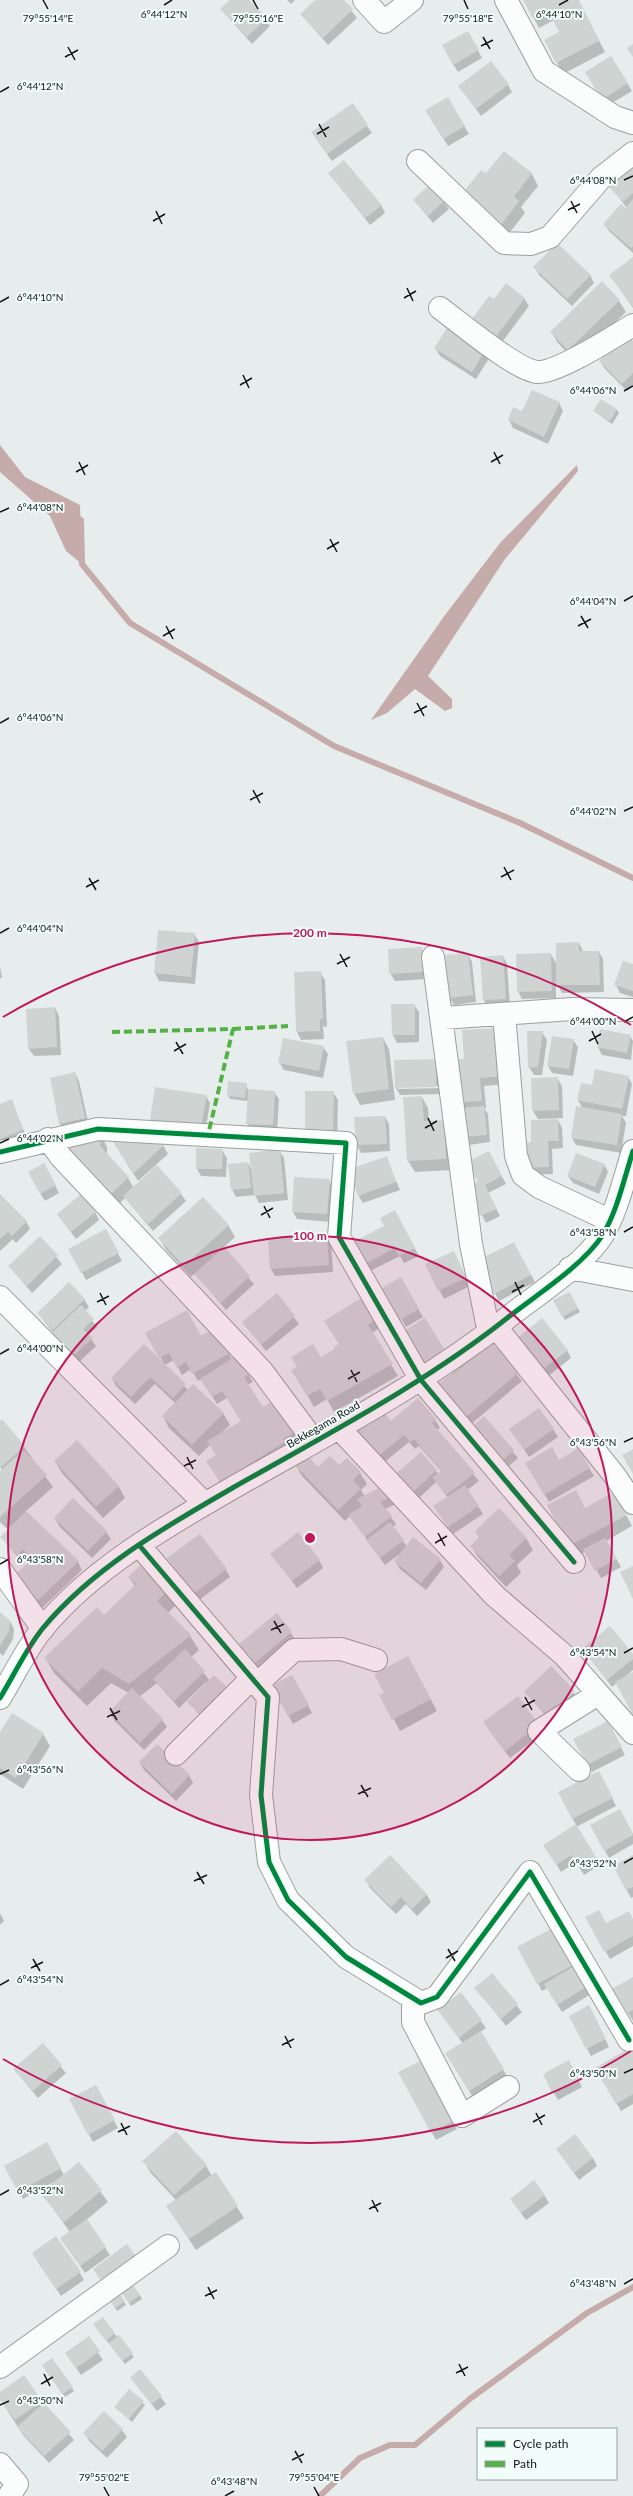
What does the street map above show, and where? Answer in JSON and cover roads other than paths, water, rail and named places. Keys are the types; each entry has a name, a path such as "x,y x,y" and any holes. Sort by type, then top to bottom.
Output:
{"street":[{"path":"364,0 384,22 412,0"},
{"path":"506,0 544,71 615,117 633,123"},
{"path":"418,161 504,243 531,244 550,238 601,178 633,153"},
{"path":"440,308 514,362 537,372 563,364 633,326"},
{"path":"433,957 443,1018 471,1244 493,1330 615,1476 633,1503"},
{"path":"443,1018 572,1008 633,1010"},
{"path":"504,1014 516,1156 523,1175 538,1188 609,1220"},
{"path":"0,1152 48,1139 98,1129 346,1143 339,1237 421,1380 510,1483 574,1562"},
{"path":"48,1139 60,1157 262,1371 314,1441"},
{"name":"Bekkegama Road","path":"0,1698 43,1629 83,1588 139,1545 205,1504 421,1380 493,1330 585,1256 602,1236 633,1152"},
{"path":"570,1268 633,1280"},
{"path":"0,1297 205,1504"},
{"path":"338,1427 495,1596 565,1656 633,1733"},
{"path":"139,1545 268,1697 261,1795 269,1862 288,1900 346,1957 421,2003 437,1998 530,1872 629,2040"},
{"path":"0,1569 43,1629"},
{"path":"176,1754 254,1681 294,1650 341,1649 376,1660"},
{"path":"579,1770 539,1732 598,1694"},
{"path":"413,1998 413,2022 462,2116 508,2087"},
{"path":"0,2368 168,2246"},
{"path":"0,2464 17,2484 8,2496"}],"waterway":[{"path":"74,516 81,520 82,564 130,623 334,746 520,823 633,878"},
{"path":"320,2496 360,2458 390,2445 415,2445 471,2398 587,2313 633,2287"}]}
